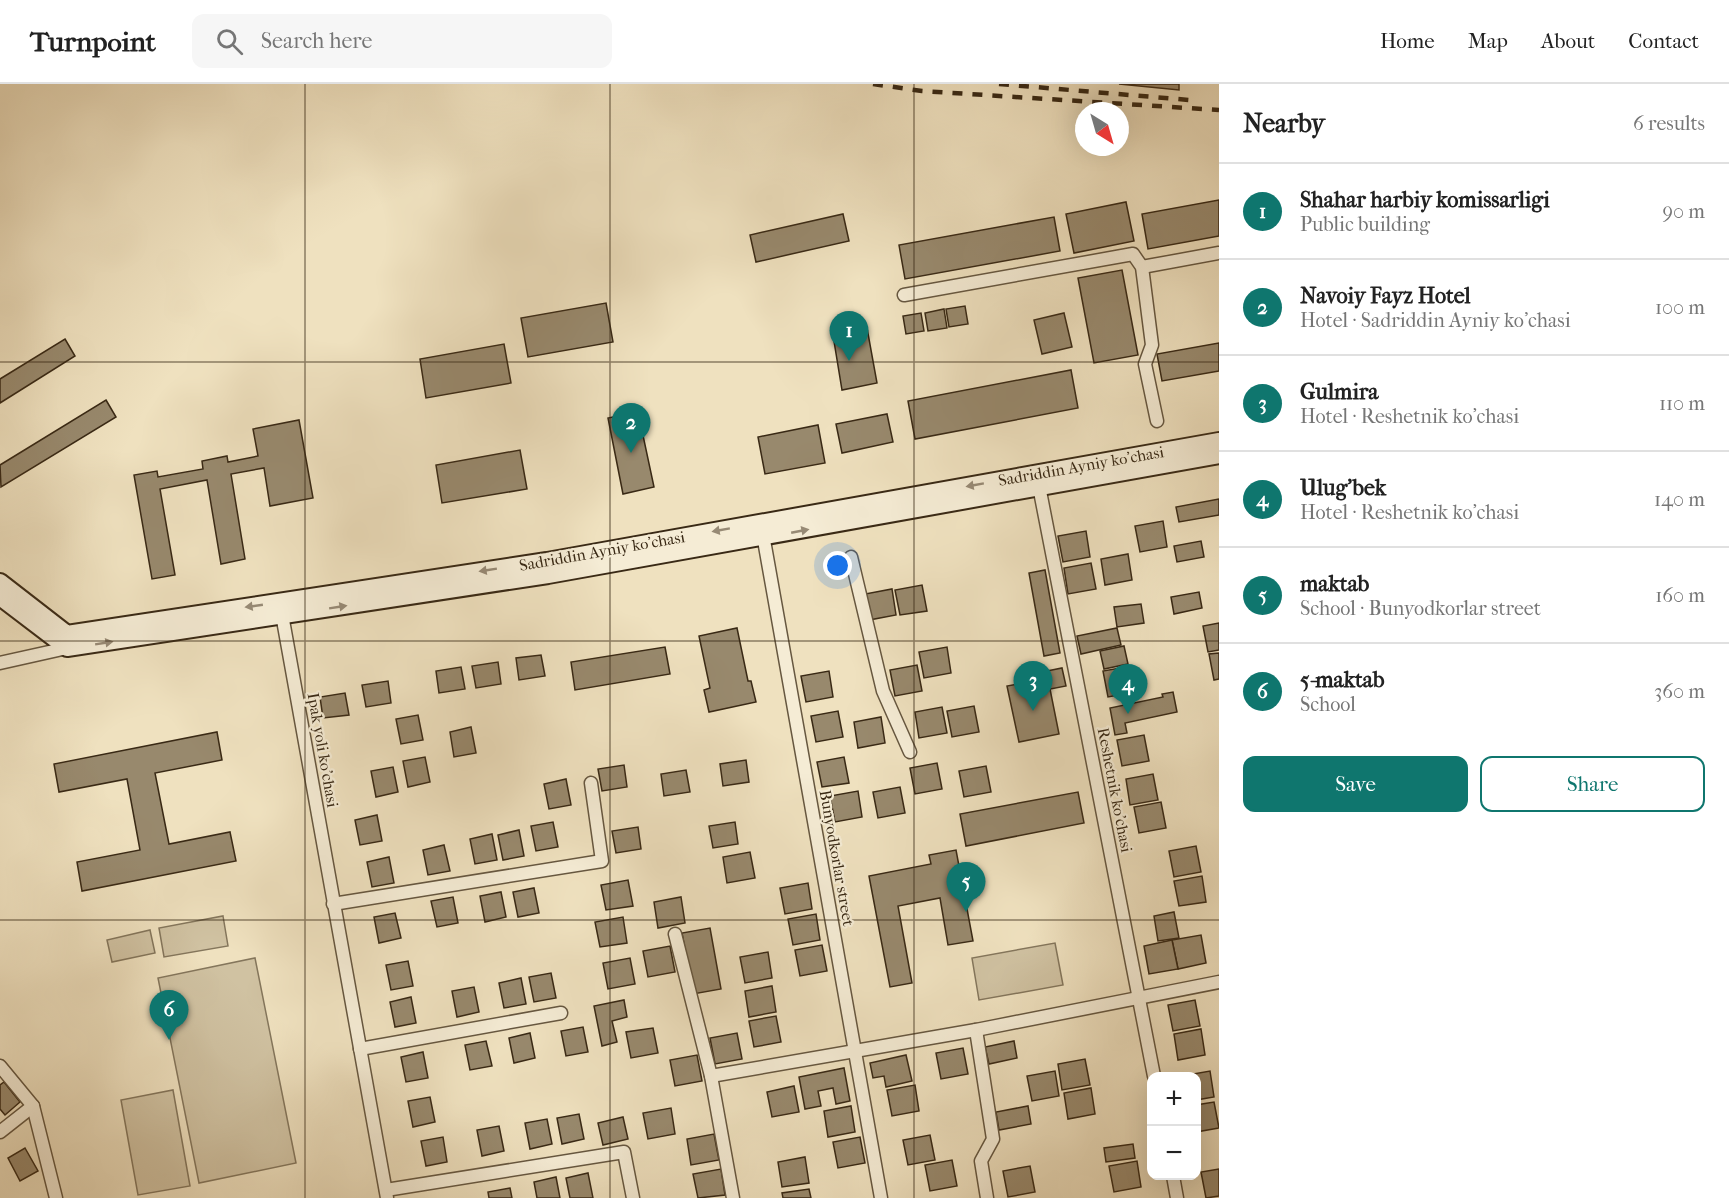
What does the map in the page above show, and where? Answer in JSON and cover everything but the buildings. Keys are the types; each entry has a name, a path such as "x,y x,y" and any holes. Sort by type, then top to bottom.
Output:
{"main road":[{"name":"Sadriddin Ayniy ko'chasi","path":"67,641 281,609 762,531 1037,480 1219,441"},
{"name":"Sadriddin Ayniy ko'chasi","path":"1037,480 1219,455"},
{"path":"0,582 67,641"},
{"path":"0,597 67,641"}],"street":[{"path":"1142,267 1219,253"},
{"path":"903,295 1133,254 1142,267 1152,345 1145,364 1157,421"},
{"name":"Reshetnik ko'chasi","path":"1037,480 1153,1072"},
{"name":"Bunyodkorlar street","path":"762,531 881,1198"},
{"path":"851,557 883,692 910,752"},
{"name":"Ipak yoli ko'chasi","path":"281,609 387,1194 624,1152 633,1198"},
{"path":"0,663 67,641"},
{"path":"333,904 602,861 591,783"},
{"path":"675,934 711,1076 733,1198"},
{"path":"711,1076 975,1030 1138,996 1219,982"},
{"path":"360,1049 561,1013"},
{"path":"975,1030 993,1139 981,1161 987,1198"},
{"path":"0,1066 33,1106 56,1198"},
{"path":"0,1132 33,1106"},
{"path":"1174,1180 1177,1198"}],"shaded area":[{"path":"223,916 228,946 164,957 159,928"},
{"path":"150,930 155,953 112,962 107,940"},
{"path":"1055,943 1063,985 979,1000 972,958"},
{"path":"255,958 296,1163 199,1183 158,978"},
{"path":"173,1090 190,1186 138,1195 121,1100"}],"railway":[{"path":"873,84 922,91 1219,110"},
{"path":"999,84 1189,100"}],"place":[{"name":"Shahar harbiy komissarligi","path":"849,361"},
{"name":"Navoiy Fayz Hotel","path":"631,453"},
{"name":"Gulmira","path":"1033,711"},
{"name":"Ulug'bek","path":"1128,714"},
{"name":"maktab","path":"966,912"},
{"name":"5-maktab","path":"169,1040"}]}
